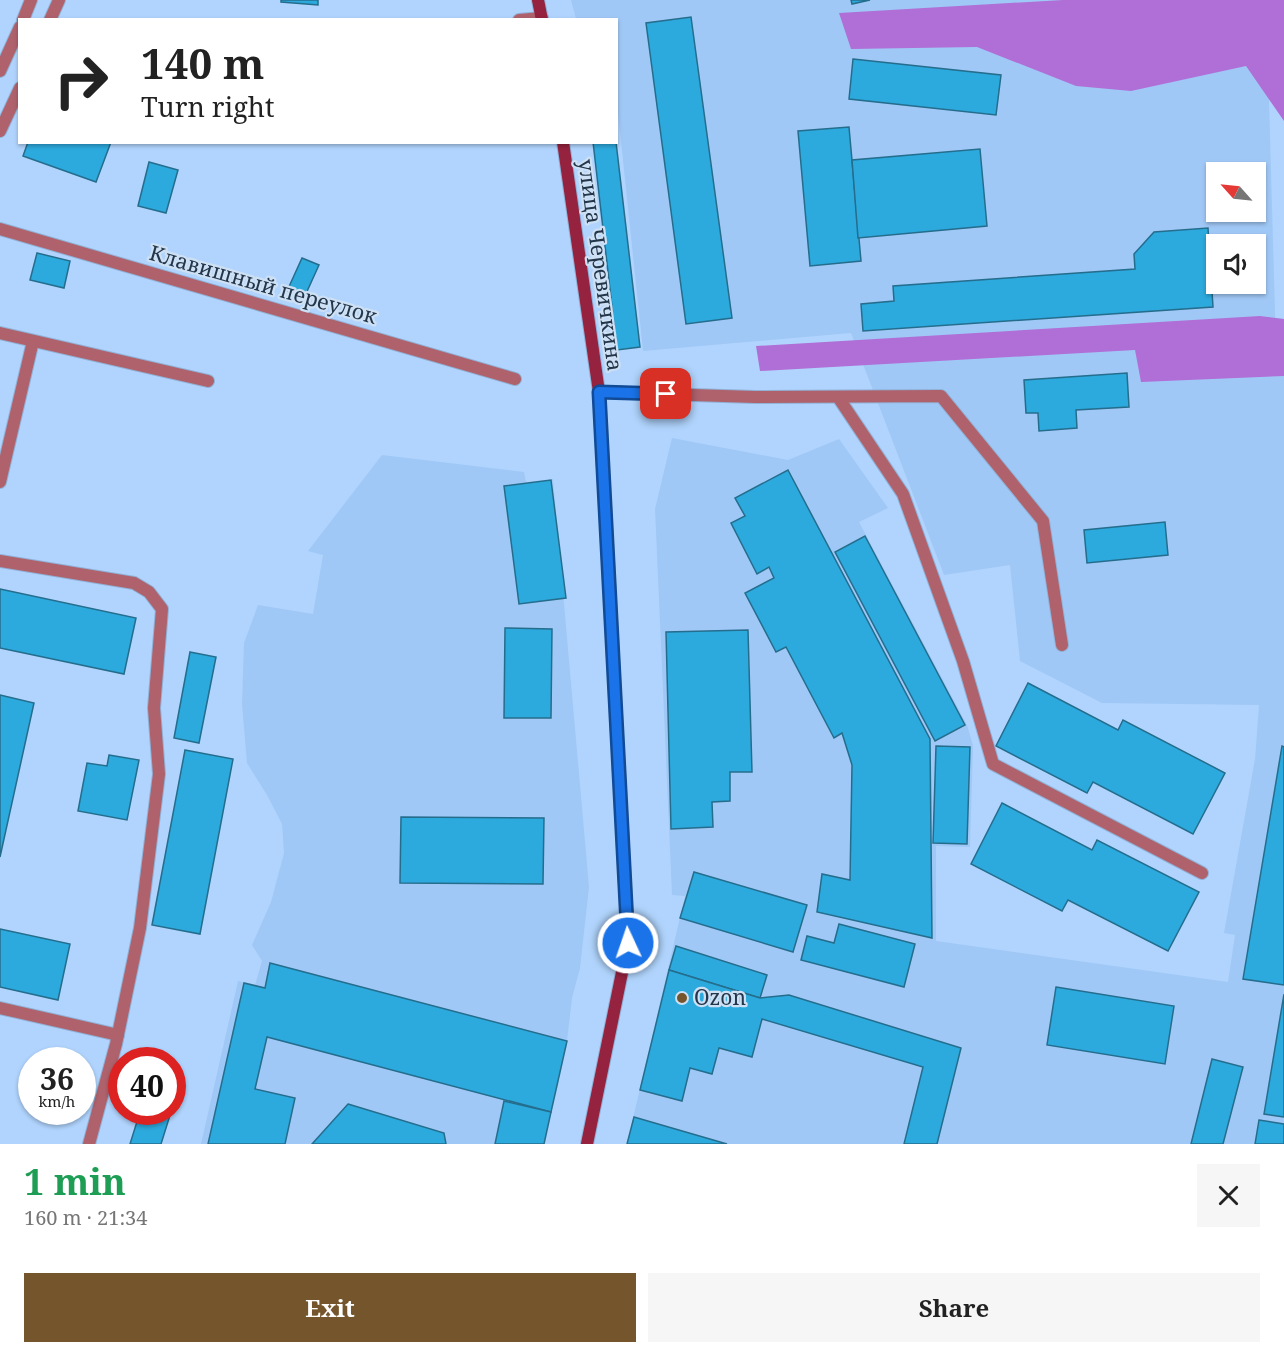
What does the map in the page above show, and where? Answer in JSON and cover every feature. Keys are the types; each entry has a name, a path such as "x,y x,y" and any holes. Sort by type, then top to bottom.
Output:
{"street":[{"path":"24,18 32,0"},
{"path":"51,18 59,0"},
{"path":"538,0 542,18"},
{"path":"0,71 17,42"},
{"path":"0,131 18,92"},
{"name":"улица Черевичкина","path":"563,144 599,392 628,943 587,1144"},
{"name":"Клавишный переулок","path":"0,229 515,379"},
{"path":"0,333 208,381"},
{"path":"0,482 33,341"},
{"path":"599,392 755,397 941,396 1043,521 1062,645"},
{"path":"838,397 903,494 963,662 993,764 1202,873"},
{"path":"0,561 134,583 149,592 162,609 154,708 159,774 140,928 118,1035 89,1144"},
{"path":"0,1008 118,1035"}],"shaded area":[{"path":"571,0 1259,0 1267,31 1276,347 1284,349 1284,1144 627,1144 685,896 672,895 655,509 672,438 788,460 839,439 888,508 859,522 967,725 973,746 970,847 936,846 936,941 1228,982 1235,935 1224,933 1255,759 1259,705 1102,703 1020,661 1010,565 944,575 851,333 643,351 618,113 618,18 576,18"},
{"path":"1063,0 1284,0 1284,121 1246,66 1131,91 1076,86 977,47 851,49 839,13"},
{"path":"1260,316 1284,319 1284,376 1141,382 1135,350 760,371 756,346"},
{"path":"382,455 524,472 526,482 553,479 589,887 580,968 572,998 567,1041 544,1144 201,1144 238,981 255,985 262,961 252,945 271,902 284,853 282,824 247,763 242,704 244,643 258,605 313,614 323,555 308,551"}],"building":[{"path":"281,0 318,0 318,5 281,2"},
{"path":"851,0 870,0 852,4"},
{"path":"691,17 732,318 686,324 646,23"},
{"path":"853,59 1001,75 996,115 849,99"},
{"path":"849,127 861,261 810,266 798,131"},
{"path":"27,144 110,144 96,182 23,156"},
{"path":"593,144 616,144 640,347 617,350"},
{"path":"980,149 987,226 858,238 852,160"},
{"path":"149,162 178,170 166,213 138,206"},
{"path":"1208,228 1208,234 1206,234 1206,294 1212,294 1213,307 863,331 861,304 894,301 893,286 1135,269 1134,254 1154,232"},
{"path":"37,253 70,261 64,288 30,280"},
{"path":"302,258 319,265 304,298 287,291"},
{"path":"1127,373 1129,407 1076,410 1077,428 1039,431 1038,413 1026,413 1024,380"},
{"path":"788,470 930,739 932,938 817,912 822,874 850,880 852,765 842,733 834,738 786,647 776,652 745,593 774,578 769,567 757,574 731,523 745,516 735,498"},
{"path":"551,480 566,598 519,604 504,486"},
{"path":"1165,522 1168,555 1087,563 1084,530"},
{"path":"865,536 965,725 935,741 835,552"},
{"path":"0,589 136,618 124,674 0,648"},
{"path":"505,628 552,629 551,718 504,718"},
{"path":"748,630 752,772 730,772 730,801 712,802 713,827 671,829 666,632"},
{"path":"190,652 216,657 199,743 174,738"},
{"path":"1028,683 1118,730 1123,720 1225,773 1193,834 1093,782 1087,793 996,746"},
{"path":"0,695 34,703 0,857"},
{"path":"936,746 970,747 967,844 933,843"},
{"path":"1282,746 1284,747 1284,985 1243,979"},
{"path":"185,750 233,759 200,934 152,925"},
{"path":"109,755 139,760 127,820 78,811 87,763 107,766"},
{"path":"1002,803 1092,850 1097,840 1199,892 1168,951 1068,900 1062,911 971,864"},
{"path":"401,817 544,818 543,884 400,883"},
{"path":"694,872 807,905 793,952 680,918"},
{"path":"839,924 915,944 904,987 801,960 807,936 834,943"},
{"path":"0,929 70,944 58,1000 0,987"},
{"path":"676,946 767,975 760,998 669,970"},
{"path":"270,963 567,1041 551,1112 267,1037 255,1089 295,1098 285,1144 208,1144 244,983 265,988"},
{"path":"669,970 760,998 789,995 961,1048 937,1144 904,1144 923,1067 762,1019 752,1057 719,1048 712,1074 690,1068 682,1101 640,1090"},
{"path":"1056,987 1174,1006 1165,1064 1047,1045"},
{"path":"1284,994 1284,1117 1264,1114"},
{"path":"1212,1059 1243,1067 1223,1144 1191,1144"},
{"path":"504,1101 551,1112 544,1144 495,1144"},
{"path":"348,1104 444,1133 446,1144 312,1144"},
{"path":"634,1117 727,1144 627,1144"},
{"path":"1259,1120 1284,1124 1284,1144 1255,1144"},
{"path":"136,1125 167,1125 161,1144 130,1144"}],"place":[{"name":"Ozon","path":"682,998"}],"route":[{"path":"628,943 599,392 666,394"}]}
